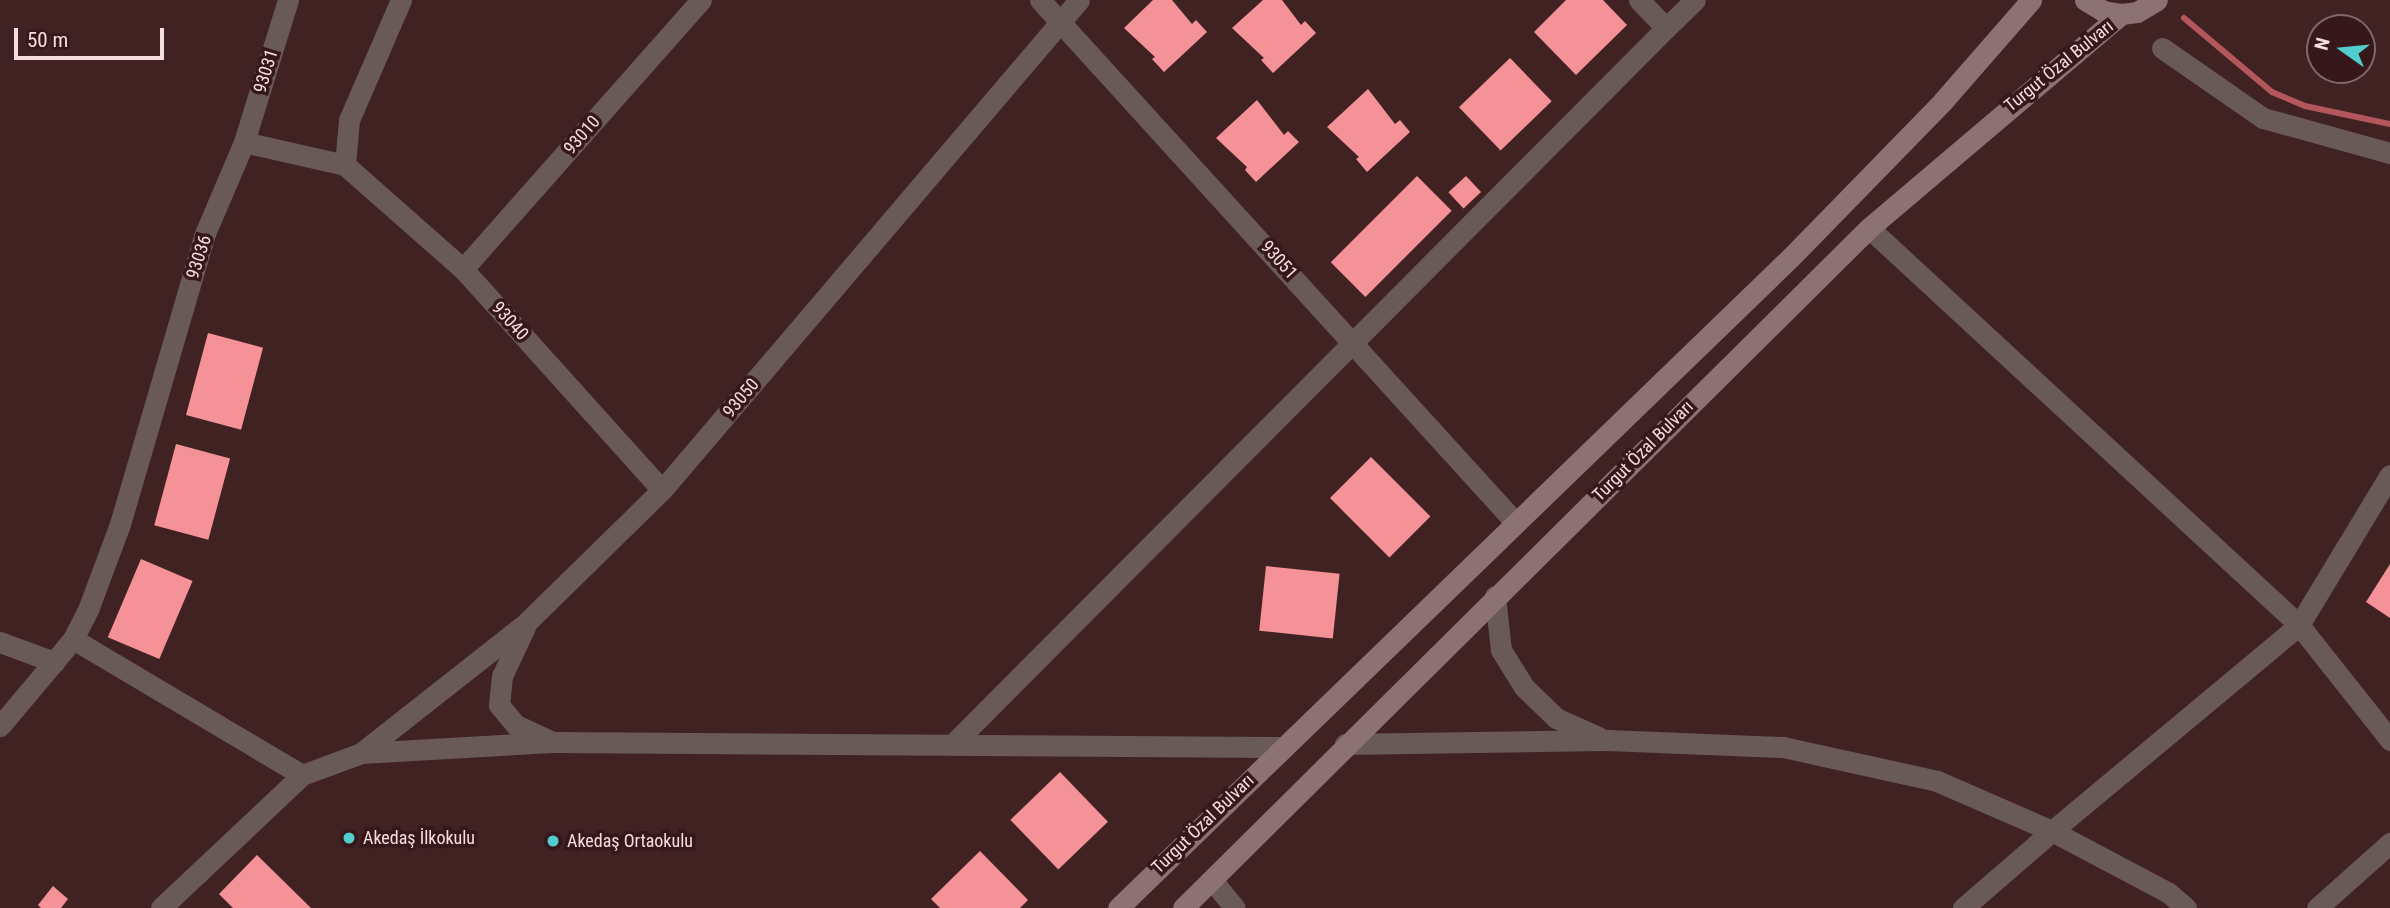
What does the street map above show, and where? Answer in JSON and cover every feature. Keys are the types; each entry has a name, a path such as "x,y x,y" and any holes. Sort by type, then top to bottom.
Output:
{"main road":[{"name":"Turgut Özal Bulvarı","path":"1118,908 1791,257 1943,101 2031,0"},
{"name":"Turgut Özal Bulvarı","path":"2085,0 2103,11 2121,15 2137,12 2157,0"},
{"name":"Turgut Özal Bulvarı","path":"1183,908 1345,744 1869,228 2121,15"}],"street":[{"name":"93031","path":"244,142 288,0"},
{"path":"244,142 345,165 349,120 401,0"},
{"name":"93010","path":"463,269 701,0"},
{"name":"93051","path":"1040,0 1515,522"},
{"name":"93050","path":"361,753 526,623 662,490 1079,0"},
{"path":"1639,0 1666,28"},
{"path":"952,745 1695,0"},
{"path":"2162,48 2263,118 2390,153"},
{"name":"93036","path":"0,726 73,639 120,524 204,236 244,142"},
{"name":"93040","path":"345,165 463,269 662,490"},
{"path":"1869,228 2299,625 2390,740"},
{"path":"1963,908 2299,625 2390,475"},
{"path":"1495,596 1502,650 1524,687 1556,718 1607,740"},
{"path":"526,623 502,676 499,705 516,725 552,742"},
{"path":"73,639 302,775"},
{"path":"0,642 54,662"},
{"path":"1345,744 1607,740 1783,747 1937,781 2052,831 2169,893 2186,908"},
{"path":"164,907 302,775 361,753 552,742 1284,747"},
{"path":"2317,908 2390,843"},
{"path":"1212,880 1235,908"}],"building":[{"path":"1153,0 1172,0 1192,24 1196,20 1207,32 1164,72 1152,59 1155,57 1124,28"},
{"path":"1263,0 1282,0 1301,25 1305,21 1316,33 1273,73 1261,60 1264,58 1232,28"},
{"path":"1566,0 1603,0 1627,25 1576,75 1534,32"},
{"path":"1510,58 1552,101 1501,150 1459,107"},
{"path":"1368,89 1395,124 1400,120 1410,132 1367,172 1356,159 1359,157 1327,127"},
{"path":"1257,100 1284,135 1288,131 1299,142 1256,182 1245,170 1247,167 1216,138"},
{"path":"1417,176 1452,211 1365,297 1331,262"},
{"path":"1466,176 1481,192 1463,208 1448,192"},
{"path":"208,333 263,348 241,430 186,415"},
{"path":"176,444 230,458 208,540 154,525"},
{"path":"1371,457 1430,516 1389,557 1330,498"},
{"path":"141,559 193,581 159,659 108,637"},
{"path":"2390,564 2390,618 2366,602"},
{"path":"1266,566 1340,574 1333,638 1259,631"},
{"path":"1060,772 1108,822 1058,870 1010,820"},
{"path":"980,851 1028,900 1020,908 940,908 931,899"},
{"path":"257,855 311,908 233,908 219,894"},
{"path":"53,886 68,899 61,908 41,908 38,905"}],"waterway":[{"path":"2184,18 2272,92 2305,106 2390,124"}],"place":[{"name":"Akedaş İlkokulu","path":"349,838"},
{"name":"Akedaş Ortaokulu","path":"553,841"}]}
